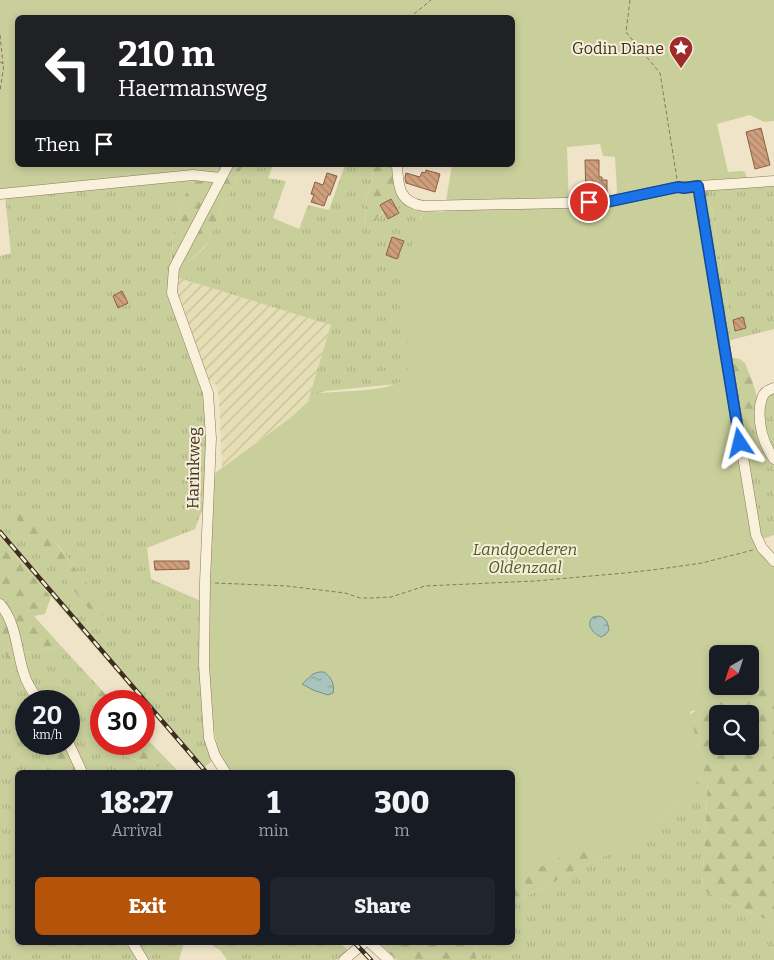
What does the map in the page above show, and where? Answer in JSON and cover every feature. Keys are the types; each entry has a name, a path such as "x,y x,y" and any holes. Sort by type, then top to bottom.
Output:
{"street":[{"name":"Harinkweg","path":"224,770 215,756 209,738 204,665 205,582 211,438 208,393 172,293 174,268 227,167"},
{"path":"397,167 401,193 416,205 424,206 607,202 678,187 774,181"},
{"path":"0,194 193,175 221,178"},
{"path":"698,186 756,535 762,548 774,561"},
{"path":"774,388 764,394 759,414 766,447 774,459"},
{"path":"0,604 5,609 13,625 24,675 32,690"},
{"path":"74,755 81,770"},
{"path":"134,945 142,960"},
{"path":"344,960 362,945"},
{"path":"373,945 389,960"}],"path":[{"path":"414,15 431,0"},
{"path":"630,0 626,32 660,73 678,187"},
{"path":"0,35 4,64 0,90"},
{"path":"0,62 4,64"},
{"path":"205,582 287,586 345,593 360,598 391,597 426,586 535,581 651,570 702,563 762,548"}],"shaded area":[{"path":"176,277 332,325 308,401 290,418 222,468 219,397 216,385 207,378 178,302"}],"green space":[{"name":"Landgoederen Oldenzaal","path":"0,0 774,0 774,121 764,122 750,115 717,124 728,172 745,172 747,179 694,183 733,412 767,560 774,567 774,686 759,691 759,645 709,645 709,695 744,695 690,712 702,765 695,787 636,838 619,849 599,852 578,849 515,879 515,770 229,770 222,761 218,750 210,710 208,612 215,473 290,418 319,393 387,387 402,381 407,374 410,354 399,304 399,292 404,266 424,211 444,212 452,167 515,167 515,15 15,15 15,167 223,167 217,172 195,171 0,189","holes":["600,144 603,156 615,157 616,200 569,205 567,147"]},
{"path":"231,167 242,167 221,209 208,242 188,262 178,266"},
{"path":"242,167 272,167 268,178 286,181 273,218 299,229 308,205 329,210 344,167 371,167 373,174 366,200 364,225 376,222 378,217 388,209 406,204 414,210 424,211 420,219 423,378 397,384 326,391 319,393 308,401 331,325 176,277 178,266 188,262 208,242 221,209"},
{"path":"371,167 397,167 406,204 381,213 372,228 367,229 364,226 367,197 373,178"},
{"path":"183,178 187,190 177,220 174,223 169,293 204,395 207,412 206,507 201,513 195,529 147,548 151,579 203,602 208,750 212,761 201,770 155,716 155,690 132,690 0,538 0,256 11,253 5,196","holes":["54,540 107,611 97,618"]},
{"path":"183,178 216,181 171,271 174,223 177,220 187,190 179,185"},
{"path":"774,185 774,329 727,341 726,331 732,330 708,187"},
{"path":"708,187 732,330 726,331 703,189"},
{"path":"730,357 740,359 745,363 752,380 757,397 757,423 742,427"},
{"path":"774,392 774,455 762,424 765,400"},
{"path":"757,423 774,462 774,535 762,539 742,427"},
{"path":"24,502 108,611 97,619 12,512"},
{"path":"0,538 51,597 45,614 34,616 61,646 23,653 16,624 0,598"},
{"path":"767,560 774,567 774,923 702,890 708,780 703,779 659,819 621,847 515,902 515,771 645,746 695,711 672,639"},
{"path":"0,609 10,628 23,683 16,685 0,637"},
{"path":"0,637 10,662 14,683 23,683 27,690 15,690 15,755 46,755 50,770 15,770 15,945 128,945 137,960 0,960"},
{"path":"61,646 97,685 96,690 90,690 90,755 120,755 169,770 86,770 78,755 80,755 80,690 36,690 30,681 23,653"},
{"path":"155,747 177,770 169,770 120,755 155,755"},
{"path":"46,755 72,755 79,770 50,770"},
{"path":"703,779 708,780 702,890 774,923 774,960 476,960 477,945 515,945 515,902 621,847 659,819"},
{"path":"137,945 183,945 179,960 147,960"},
{"path":"211,945 342,945 349,951 336,960 227,960 220,950"},
{"path":"381,945 477,945 476,960 397,960"}],"water":[{"path":"598,616 606,621 609,630 601,637 590,626 593,617"},
{"path":"324,672 330,678 333,684 333,693 328,695 302,684 313,674"}],"building":[{"path":"761,128 770,165 755,169 746,132"},
{"path":"585,160 599,160 599,177 602,177 602,180 607,180 607,195 586,196"},
{"path":"426,170 440,174 435,192 406,183 406,173 420,177 422,172 425,173"},
{"path":"327,173 337,176 324,206 311,202 314,195 311,194 315,182 323,185"},
{"path":"391,199 399,213 388,219 380,205"},
{"path":"392,237 404,241 397,259 386,255"},
{"path":"122,291 128,303 118,308 113,296"},
{"path":"743,317 746,328 735,331 733,320"},
{"path":"154,561 189,561 189,569 155,570"}],"railway":[{"path":"0,532 204,770"},
{"path":"357,945 371,960"}],"place":[{"name":"Godin Diane","path":"681,69"}],"route":[{"path":"589,202 607,202 678,187 698,186 740,443"}]}
